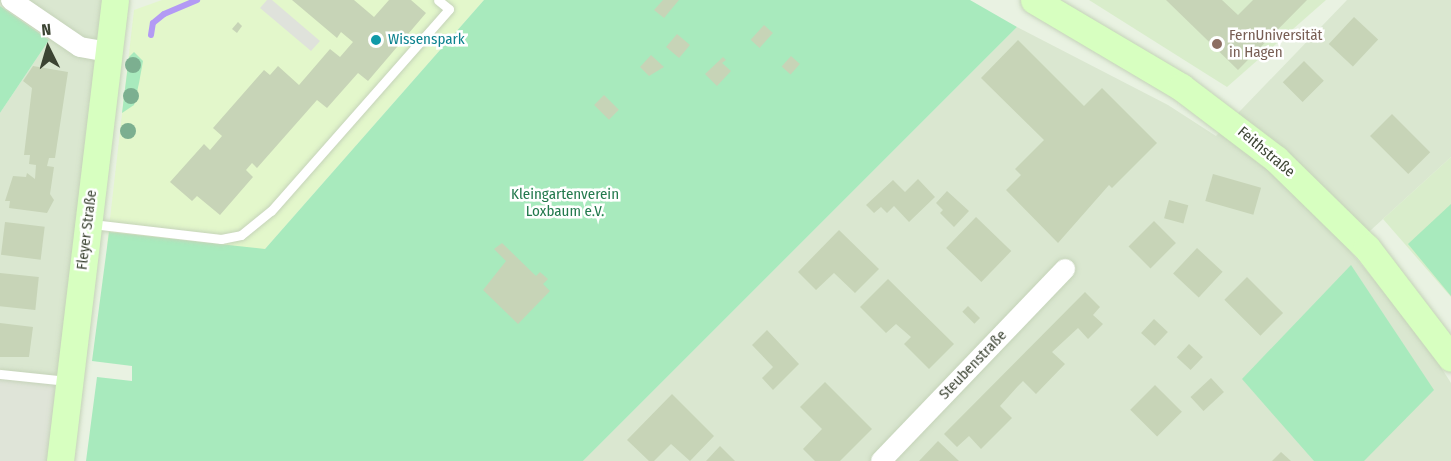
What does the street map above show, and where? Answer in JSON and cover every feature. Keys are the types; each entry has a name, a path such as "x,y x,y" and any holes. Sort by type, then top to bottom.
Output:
{"main road":[{"name":"Fleyer Straße","path":"60,461 87,223 105,102 108,52 115,0"},
{"name":"Feithstraße","path":"1034,0 1181,87 1276,159 1366,248 1451,358"}],"street":[{"path":"10,0 80,47 108,52"},
{"name":"Steubenstraße","path":"881,461 1065,269"}],"lane":[{"path":"87,223 221,238 241,235 271,211 449,9 438,0"},
{"path":"0,374 70,381"}],"shaded area":[{"path":"0,0 115,0 63,379 0,375 0,113 49,40 0,6"},
{"path":"162,0 484,0 250,266 107,245 134,10"},
{"path":"267,0 272,0 320,41 311,51 260,8"},
{"name":"FernUniversität in Hagen","path":"1089,0 1326,0 1227,87"},
{"path":"1347,0 1451,0 1451,157 1349,250 1419,333 1451,383 1451,461 583,461 1017,27 1168,105 1216,136"},
{"path":"1451,157 1451,297 1383,219"},
{"path":"0,375 62,382 50,461 0,461"}],"green space":[{"name":"Kleingartenverein Loxbaum e.V.","path":"484,0 970,0 1017,27 583,461 86,461 97,377 132,381 132,366 92,361 109,232 265,249"},
{"path":"0,6 49,40 0,113"},
{"path":"134,52 143,61 139,83 134,105 122,113 129,57"},
{"path":"1451,204 1451,296 1408,244"},
{"path":"1351,265 1434,390 1364,461 1314,461 1242,379"}],"building":[{"path":"292,0 354,0 374,17 389,0 411,0 426,13 368,81 358,73 327,108 317,100 257,168 252,163 246,170 253,177 220,215 197,196 192,201 170,182 204,144 210,150 222,136 213,128 264,70 270,75 278,66 299,85 330,49 340,57 353,42 341,32 337,38"},
{"path":"663,0 679,0 664,18 654,10"},
{"path":"1166,0 1222,0 1238,15 1253,0 1307,0 1238,70"},
{"path":"1354,17 1378,40 1353,67 1329,44"},
{"path":"238,22 242,26 237,33 232,29"},
{"path":"764,25 773,33 760,48 751,40"},
{"path":"677,34 690,45 679,58 666,47"},
{"path":"1018,40 1084,106 1102,88 1157,143 1112,188 1109,185 1058,243 1006,190 1021,175 1015,169 1044,140 981,78"},
{"path":"651,55 664,67 649,76 640,67"},
{"path":"791,56 800,64 791,74 782,66"},
{"path":"723,57 726,60 722,63 731,71 717,86 705,74"},
{"path":"1304,61 1324,81 1303,102 1283,82"},
{"path":"33,66 68,72 55,158 49,158 47,166 54,167 50,194 54,200 47,213 9,208 10,201 5,201 13,176 26,177 27,173 35,179 36,165 29,164 30,155 24,155 32,88 23,81"},
{"path":"604,95 619,110 609,120 594,105"},
{"path":"1392,114 1430,152 1408,174 1370,136"},
{"path":"1213,174 1261,188 1253,215 1205,201"},
{"path":"918,179 935,197 909,222 894,206 887,213 881,207 874,213 866,205 893,180 905,192"},
{"path":"947,191 969,211 954,227 940,213 943,210 936,203"},
{"path":"1169,200 1188,205 1183,224 1164,218"},
{"path":"976,217 1011,251 981,282 946,248"},
{"path":"1154,221 1176,243 1150,268 1129,246"},
{"path":"5,222 45,227 41,260 1,255"},
{"path":"839,230 879,269 855,293 834,273 816,290 798,272"},
{"path":"502,243 536,276 540,272 548,279 543,284 550,291 518,324 483,290 506,261 494,249"},
{"path":"1197,248 1223,272 1199,297 1173,274"},
{"path":"0,273 39,277 35,310 0,306"},
{"path":"1247,277 1283,313 1260,336 1224,300"},
{"path":"888,279 954,344 929,369 904,344 911,337 896,324 886,333 860,307"},
{"path":"1085,292 1100,307 1093,315 1103,324 1088,339 1078,328 1052,352 1065,364 1036,394 1023,381 1018,386 1000,406 1012,418 981,449 969,436 957,447 944,434"},
{"path":"968,306 980,318 974,324 962,312"},
{"path":"1154,319 1168,332 1155,346 1141,333"},
{"path":"0,323 33,327 29,357 0,357"},
{"path":"767,330 799,364 773,390 762,378 773,367 752,345"},
{"path":"1189,344 1203,357 1191,370 1177,357"},
{"path":"1211,378 1224,392 1203,411 1191,397"},
{"path":"825,382 872,429 840,461 815,461 803,449 822,429 800,407"},
{"path":"1155,385 1182,412 1157,437 1130,410"},
{"path":"672,394 714,436 690,461 671,444 654,461 649,461 627,440"},
{"path":"938,441 959,461 919,461"},
{"path":"720,446 735,461 706,461"},
{"path":"1281,452 1291,461 1272,461"}],"waterway":[{"path":"151,35 153,23 164,14 197,0"}],"place":[{"name":"Wissenspark","path":"376,40"},
{"name":"FernUniversität in Hagen","path":"1217,44"}]}
